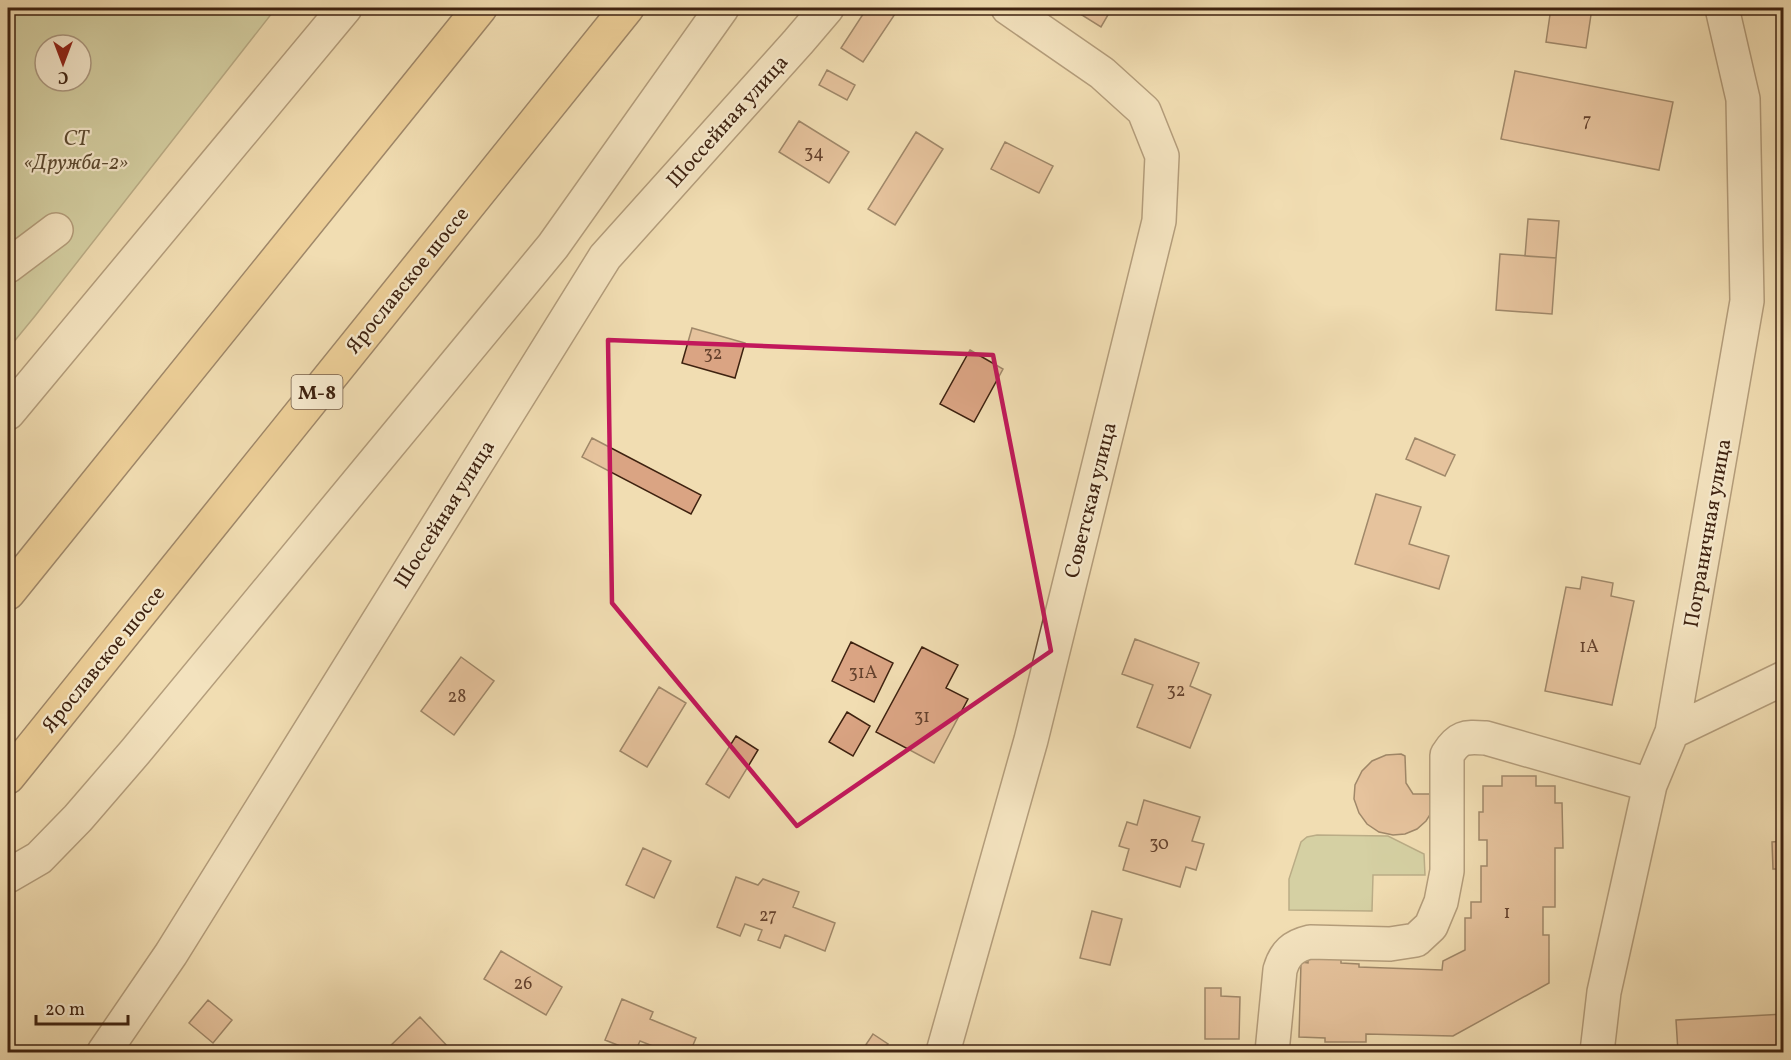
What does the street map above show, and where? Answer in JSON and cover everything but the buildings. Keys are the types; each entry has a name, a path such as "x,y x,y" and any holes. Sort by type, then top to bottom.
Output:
{"highway":[{"path":"8,593 480,8"},
{"name":"Ярославское шоссе","path":"8,777 627,8"}],"street":[{"path":"8,413 345,8"},
{"path":"422,80 460,8"},
{"path":"8,876 39,858 78,818 553,246 722,8"},
{"name":"Шоссейная улица","path":"104,1053 171,954 605,257 827,8"},
{"name":"Советская улица","path":"943,1053 1031,740 1159,221 1162,156 1144,111 1102,73 1008,8"},
{"name":"Пограничная улица","path":"1597,1053 1604,992 1650,785 1672,732 1748,301 1743,99 1722,8"},
{"path":"8,266 56,230"},
{"path":"1672,732 1784,678"},
{"path":"1272,1053 1280,970 1283,959 1291,951 1299,945 1310,942 1390,944 1416,940 1431,926 1441,902 1447,871 1447,755 1455,743 1469,737 1486,738 1650,785"}],"highlighted area":[{"path":"608,340 993,355 1051,651 797,826 612,603"}],"green space":[{"name":"СТ «Дружба-2»","path":"8,8 276,8 8,349"},
{"path":"1317,835 1388,836 1424,854 1425,875 1373,875 1372,911 1289,910 1289,879 1301,842 1307,837"}]}
